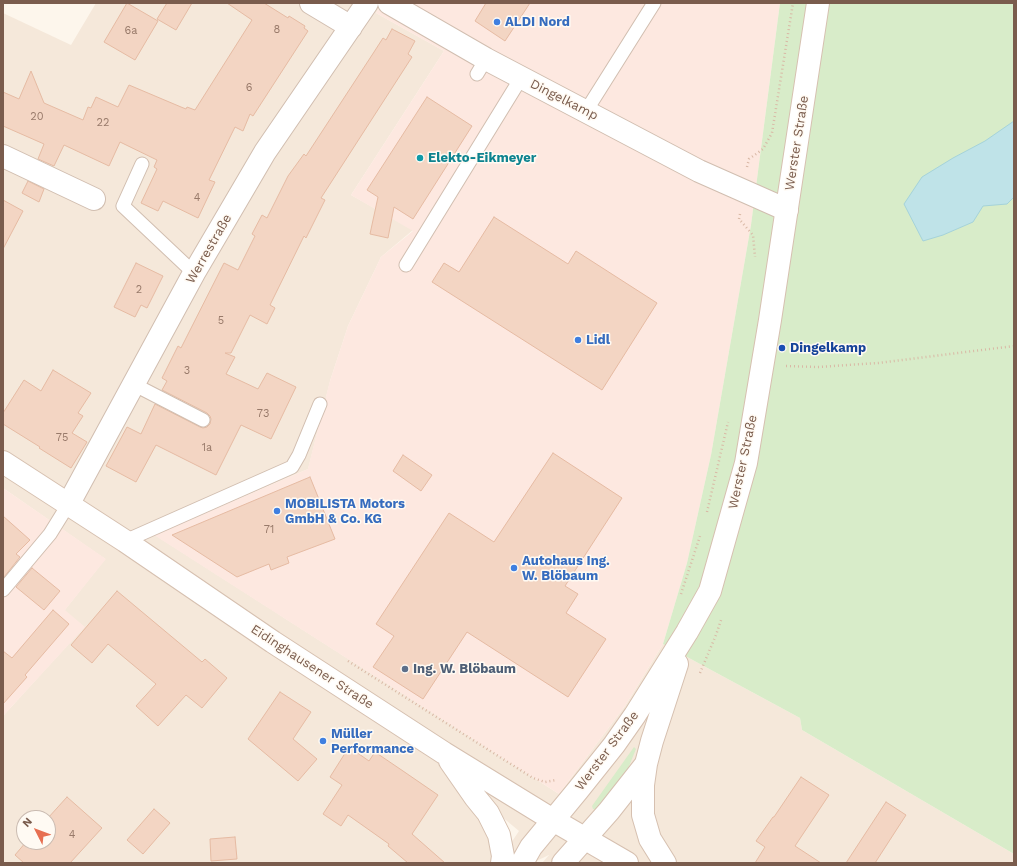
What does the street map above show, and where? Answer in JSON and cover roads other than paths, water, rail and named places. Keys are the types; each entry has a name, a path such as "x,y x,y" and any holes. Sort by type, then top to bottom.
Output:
{"main road":[{"path":"311,3 351,27"},
{"name":"Werrestraße","path":"68,505 194,273 265,152 367,3"},
{"name":"Dingelkamp","path":"389,3 482,66 521,78 699,171 787,210"},
{"name":"Werster Straße","path":"522,863 531,847 614,745 688,632 710,591 746,463 769,328 818,3"},
{"path":"3,156 94,199"},
{"name":"Eidinghausener Straße","path":"3,462 125,541 274,642 444,753 584,839 627,863"},
{"path":"665,863 650,839 643,815 643,785 646,764 688,632"},
{"path":"444,753 475,797 488,812 499,835 503,856 502,863"},
{"path":"563,863 609,811 646,764"}],"lane":[{"path":"586,111 654,3"},
{"path":"406,264 521,78"},
{"path":"142,164 123,206 194,273"},
{"path":"133,384 203,420"},
{"path":"125,541 292,467 299,455 320,404"},
{"path":"3,590 50,534 68,505"}],"water":[{"path":"1014,121 1014,197 1007,204 983,206 973,222 943,235 923,241 904,204 922,177 985,141"}],"place":[{"name":"ALDI Nord","path":"497,22"},
{"name":"Elekto-Eikmeyer","path":"420,158"},
{"name":"Lidl","path":"578,340"},
{"name":"Dingelkamp","path":"782,348"},
{"name":"MOBILISTA Motors GmbH & Co. KG","path":"277,511"},
{"name":"Autohaus Ing. W. Blöbaum","path":"514,568"},
{"name":"Ing. W. Blöbaum","path":"405,669"},
{"name":"Müller Performance","path":"323,741"}]}
